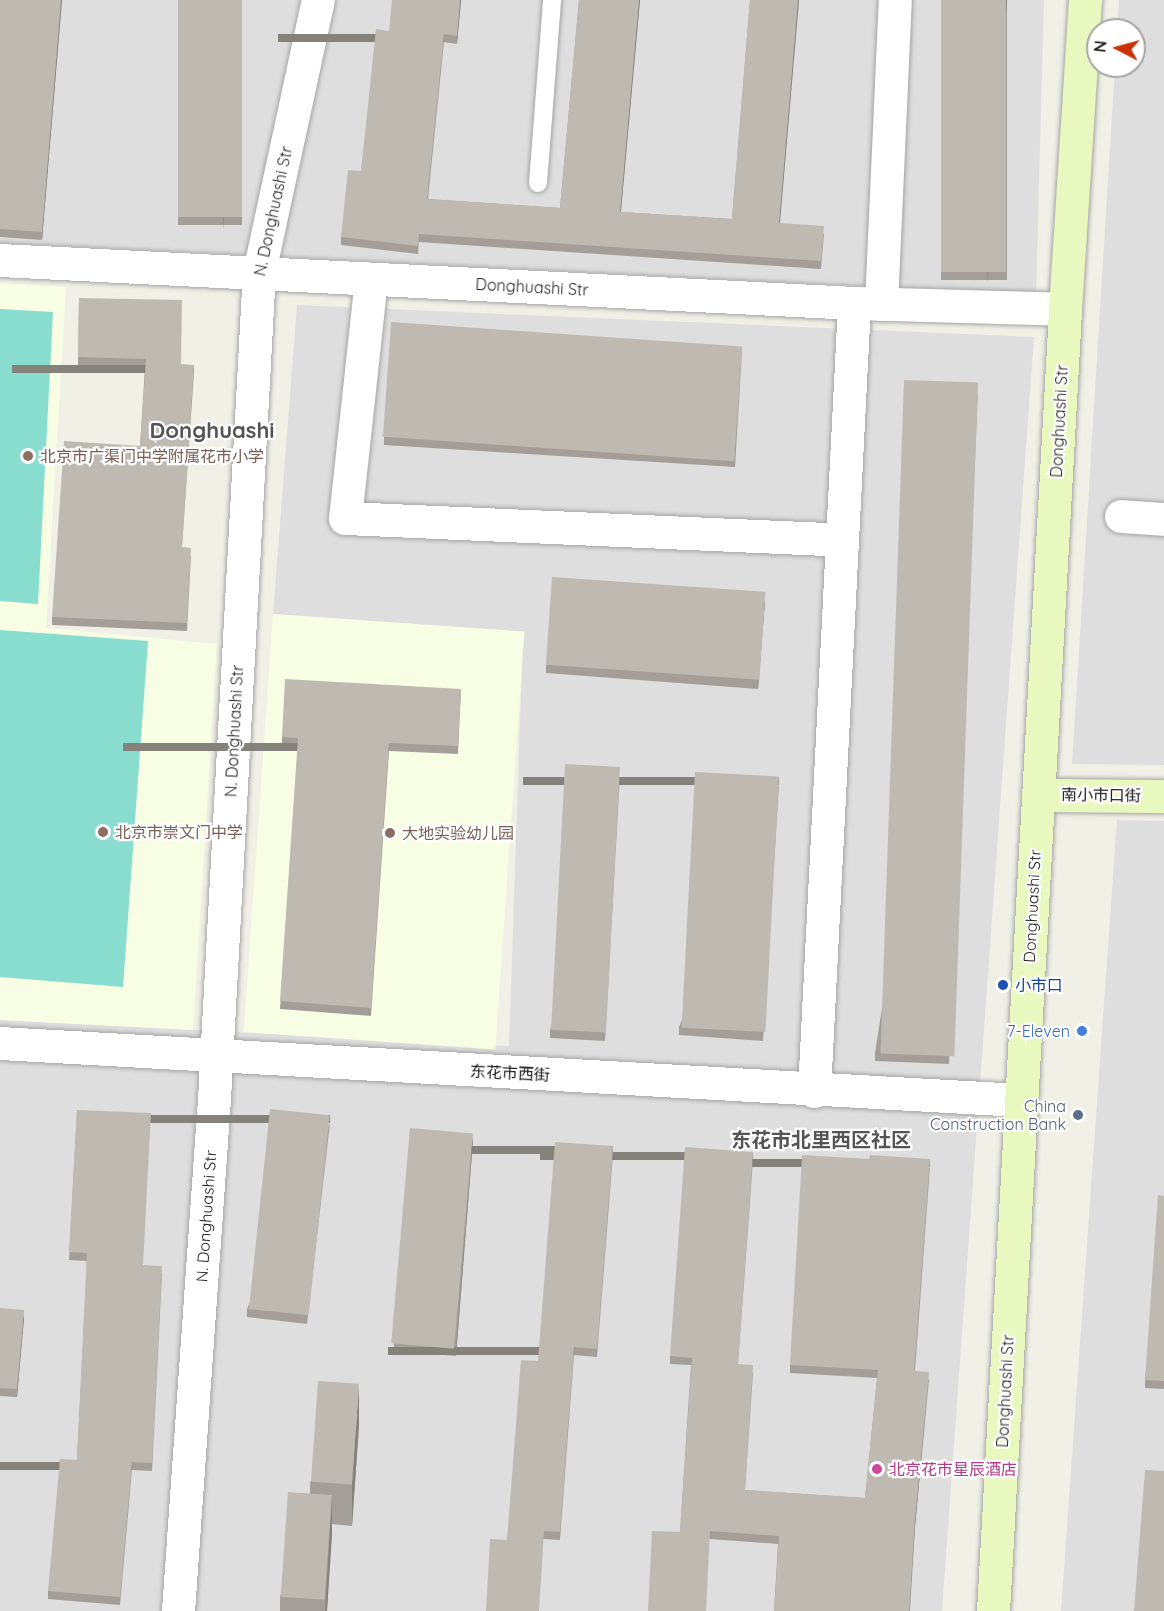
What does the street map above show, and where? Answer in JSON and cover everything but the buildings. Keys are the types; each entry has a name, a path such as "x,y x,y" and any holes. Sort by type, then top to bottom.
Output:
{"street":[{"name":"N. Donghuashi Str","path":"178,1611 216,1056 259,272 318,0"},
{"path":"814,1091 841,540 868,303 895,0"},
{"name":"Donghuashi Str","path":"993,1611 1065,309 1085,0"},
{"name":"Donghuashi Str","path":"0,260 868,303 1065,309"},
{"path":"371,279 345,518 841,540"},
{"path":"1121,516 1164,519"},
{"name":"南小市口街","path":"1038,795 1164,796"},
{"name":"东花市西街","path":"0,1043 814,1091 1020,1100"}],"lane":[{"path":"538,183 552,0"}],"shaded area":[{"path":"0,0 1044,0 1036,295 0,243"},
{"path":"1119,0 1164,0 1164,765 1072,764 1114,78 1146,78 1146,18 1118,18"},
{"name":"北京市崇文门中学","path":"0,283 66,287 46,628 217,644 193,1030 0,1020"},
{"path":"297,305 1034,337 942,1611 0,1611 0,1020 509,1046 523,633 273,614"},
{"name":"北京市广渠门中学附属花市小学","path":"0,309 53,312 38,604 0,601"},
{"name":"大地实验幼儿园","path":"273,614 524,632 495,1050 244,1032"},
{"path":"0,630 148,641 123,987 0,977"},
{"path":"1117,820 1164,821 1164,1611 1061,1611"}],"place":[{"name":"北京市广渠门中学附属花市小学","path":"28,456"},
{"name":"北京市崇文门中学","path":"103,832"},
{"name":"大地实验幼儿园","path":"390,833"},
{"name":"小市口","path":"1003,985"},
{"name":"7-Eleven","path":"1082,1031"},
{"name":"China Construction Bank","path":"1078,1115"},
{"name":"北京花市星辰酒店","path":"877,1469"}],"district":[{"name":"Donghuashi","path":"212,431"},
{"name":"东花市北里西区社区","path":"821,1139"}]}
